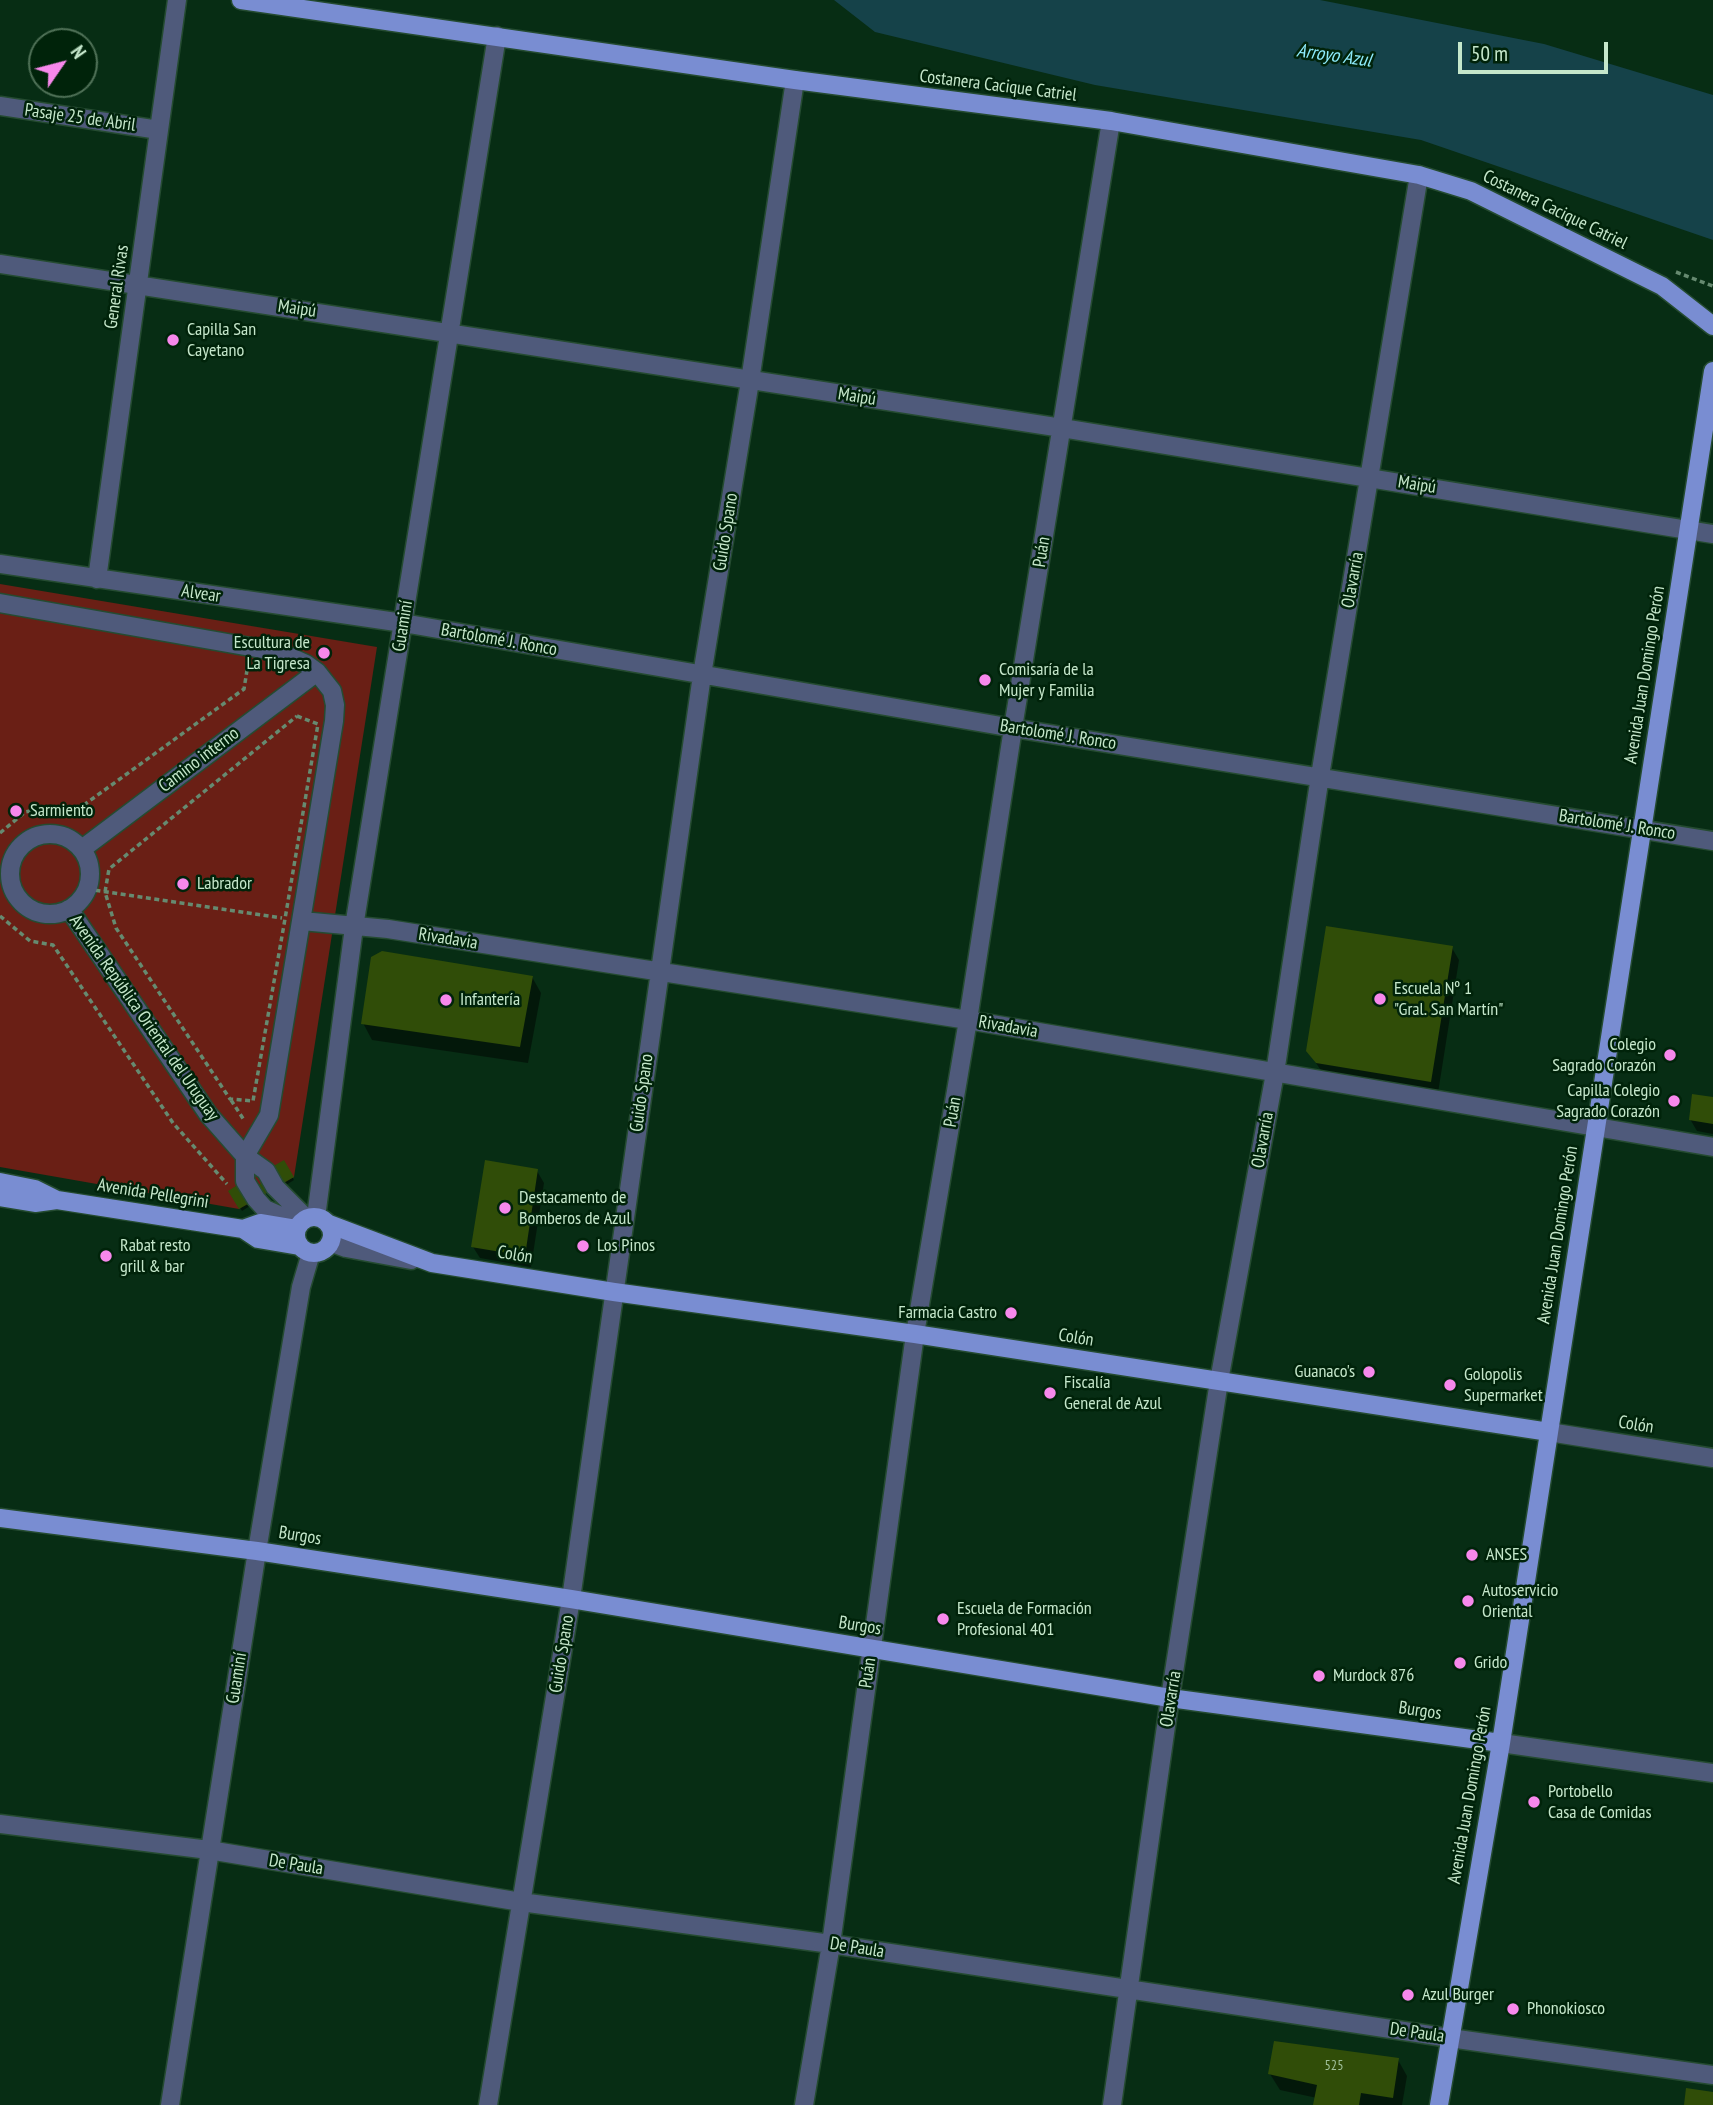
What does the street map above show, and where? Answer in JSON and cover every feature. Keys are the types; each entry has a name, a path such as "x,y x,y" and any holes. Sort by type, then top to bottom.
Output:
{"main road":[{"name":"Costanera Cacique Catriel","path":"241,0 795,80 1111,121 1419,175 1471,191 1662,286 1713,326"},
{"name":"Avenida Juan Domingo Perón","path":"1439,2105 1501,1743 1713,371"},
{"name":"Avenida Pellegrini","path":"0,1196 35,1203 57,1200 243,1229 260,1223 308,1230"},
{"path":"308,1230 332,1233 330,1242"},
{"name":"Colón","path":"308,1230 432,1264 915,1334 1549,1432"},
{"name":"Burgos","path":"0,1518 257,1551 1170,1699 1501,1743"}],"street":[{"name":"General Rivas","path":"97,579 177,0"},
{"name":"Guaminí","path":"170,2105 301,1287 354,927 497,36"},
{"name":"Guido Spano","path":"488,2105 571,1600 702,675 795,80"},
{"name":"Pasaje 25 de Abril","path":"0,106 159,130"},
{"name":"Puán","path":"804,2105 831,1944 915,1334 968,1020 1111,121"},
{"name":"Olavarría","path":"1112,2105 1219,1381 1275,1073 1320,776 1419,175"},
{"name":"Maipú","path":"0,264 1062,428 1713,534"},
{"name":"Alvear","path":"0,564 403,623"},
{"path":"0,603 279,652 317,672 332,691 335,705 293,920 270,1115 245,1156"},
{"name":"Bartolomé J. Ronco","path":"403,623 1013,728 1713,841"},
{"name":"Camino interno","path":"82,849 317,672"},
{"path":"40,835 63,836 82,849 96,891 69,909 43,913 30,908 6,883 10,867 7,856 40,835"},
{"name":"Avenida República Oriental del Uruguay","path":"69,909 208,1114 245,1156 266,1171 308,1230"},
{"name":"Rivadavia","path":"293,920 388,929 968,1020 1713,1147"},
{"name":"Colón","path":"330,1242 346,1248 432,1264"},
{"name":"Colón","path":"1549,1432 1713,1458"},
{"name":"Burgos","path":"1501,1743 1713,1773"},
{"name":"De Paula","path":"0,1824 209,1850 521,1902 831,1944 1713,2075"}],"path":[{"path":"0,833 25,812 52,807 78,810 243,689 248,663"},
{"path":"297,716 318,724 293,920 253,1101 230,1099 116,928 96,891 109,869 297,716"},
{"path":"96,891 293,920"},
{"path":"0,916 30,941 53,946 173,1123 231,1189"}],"shaded area":[{"path":"0,584 377,647 294,1177 239,1209 0,1167"}],"water":[{"name":"Arroyo Azul","path":"834,0 1320,0 1544,44 1713,95 1713,240 1421,140 1095,85 875,32"}],"building":[{"name":"Escuela Nº 1 \"Gral. San Martín\"","path":"1326,926 1453,946 1431,1082 1316,1063 1306,1051"},
{"name":"Infantería","path":"382,951 533,976 520,1047 361,1024 371,957"},
{"path":"1692,1094 1713,1097 1713,1124 1689,1120"},
{"path":"284,1160 294,1177 280,1185 270,1168"},
{"name":"Destacamento de Bomberos de Azul","path":"485,1160 538,1169 525,1256 471,1247"},
{"path":"265,1181 271,1190 262,1196 256,1186"},
{"path":"242,1182 253,1201 239,1209 228,1191"},
{"path":"1274,2041 1399,2058 1393,2098 1361,2093 1359,2105 1313,2105 1317,2085 1268,2074"},
{"path":"1686,2088 1713,2092 1713,2105 1684,2105"}],"place":[{"name":"Capilla San Cayetano","path":"173,340"},
{"name":"Escultura de La Tigresa","path":"324,653"},
{"name":"Comisaría de la Mujer y Familia","path":"985,680"},
{"name":"Sarmiento","path":"16,811"},
{"name":"Labrador","path":"183,884"},
{"name":"Escuela Nº 1 \"Gral. San Martín\"","path":"1380,999"},
{"name":"Infantería","path":"446,1000"},
{"name":"Colegio Sagrado Corazón","path":"1670,1055"},
{"name":"Capilla Colegio Sagrado Corazón","path":"1674,1101"},
{"name":"Destacamento de Bomberos de Azul","path":"505,1208"},
{"name":"Los Pinos","path":"583,1246"},
{"name":"Rabat resto grill & bar","path":"106,1256"},
{"name":"Farmacia Castro","path":"1011,1313"},
{"name":"Guanaco's","path":"1369,1372"},
{"name":"Golopolis Supermarket","path":"1450,1385"},
{"name":"Fiscalía General de Azul","path":"1050,1393"},
{"name":"ANSES","path":"1472,1555"},
{"name":"Autoservicio Oriental","path":"1468,1601"},
{"name":"Escuela de Formación Profesional 401","path":"943,1619"},
{"name":"Grido","path":"1460,1663"},
{"name":"Murdock 876","path":"1319,1676"},
{"name":"Portobello Casa de Comidas","path":"1534,1802"},
{"name":"Azul Burger","path":"1408,1995"},
{"name":"Phonokiosco","path":"1513,2009"}]}
